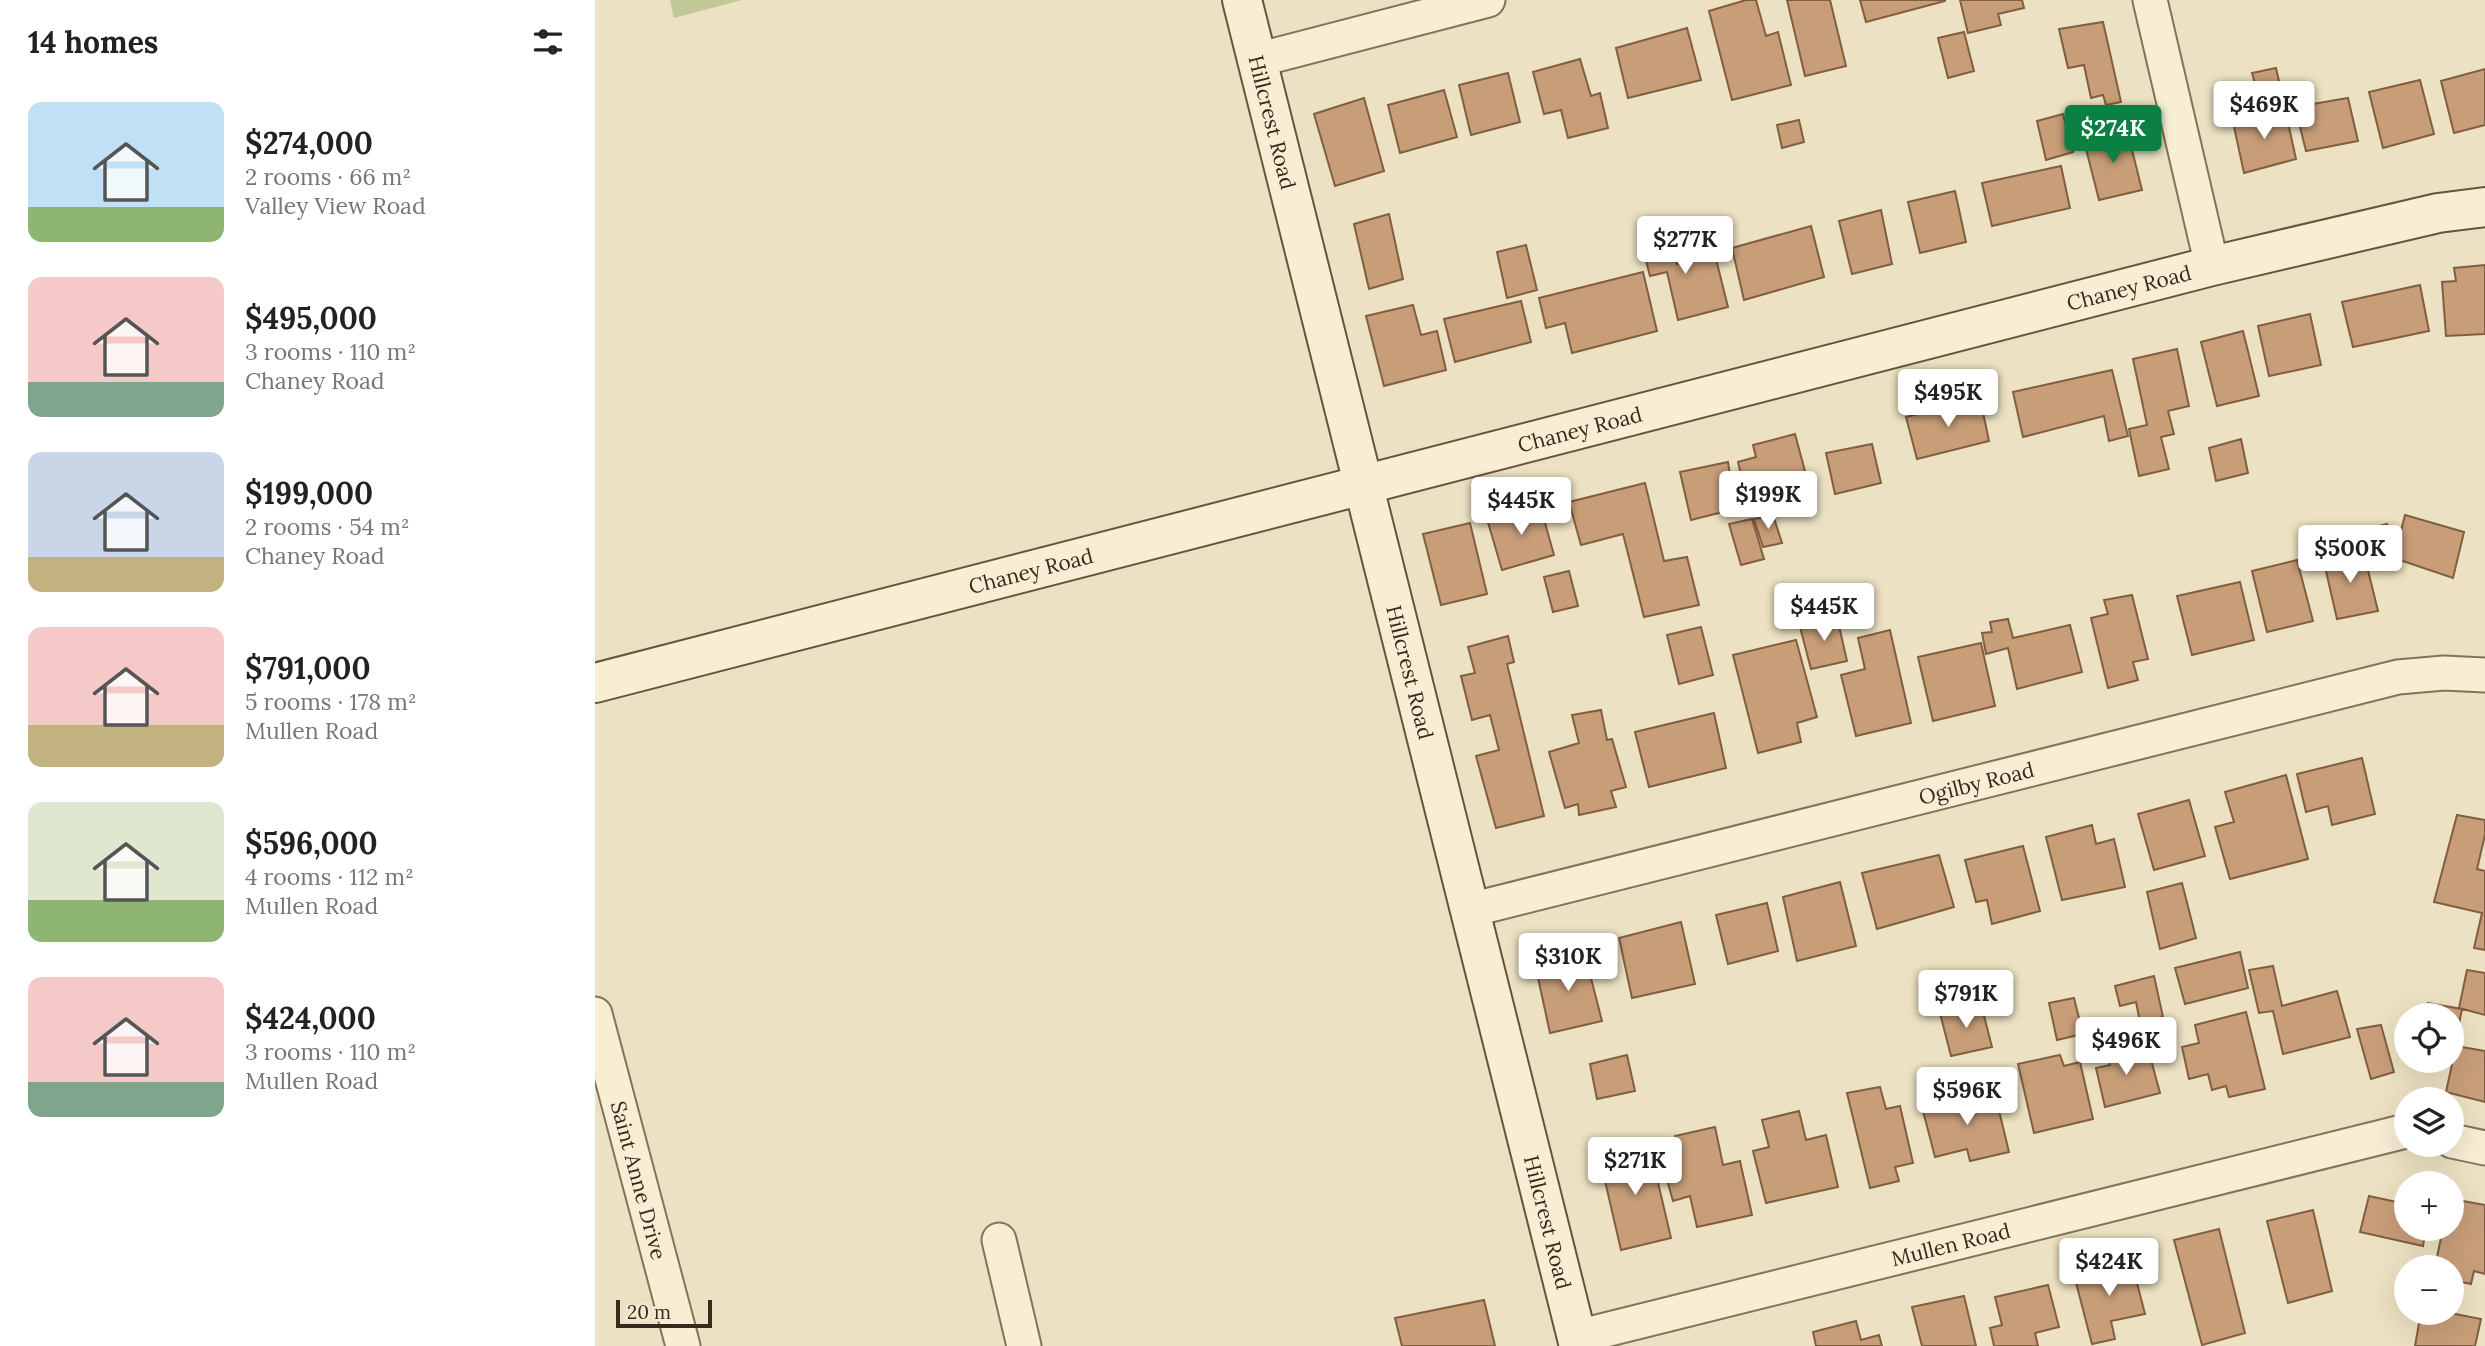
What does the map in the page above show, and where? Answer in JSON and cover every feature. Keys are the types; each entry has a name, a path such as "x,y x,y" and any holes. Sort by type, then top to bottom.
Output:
{"street":[{"name":"Hillcrest Road","path":"1242,0 1578,1341"},
{"path":"1257,60 1488,0"},
{"path":"2150,0 2212,266"},
{"name":"Chaney Road","path":"595,683 1364,487 2212,266 2438,213 2485,207"},
{"name":"Ogilby Road","path":"1470,910 2398,677 2444,673 2485,675"},
{"name":"Saint Anne Drive","path":"595,1014 683,1346"},
{"name":"Mullen Road","path":"1578,1341 2394,1134"},
{"path":"2464,1144 2485,1148"},
{"path":"999,1240 1024,1346"}],"green space":[{"path":"670,0 742,0 674,18"}],"building":[{"path":"1746,0 1756,0 1766,36 1778,32 1791,85 1732,100 1709,11"},
{"path":"1787,0 1830,0 1846,66 1805,76"},
{"path":"1860,0 1945,0 1945,1 1866,22"},
{"path":"1960,0 2022,0 2024,8 1998,14 2001,25 1968,33"},
{"path":"2103,22 2121,102 2106,105 2103,95 2091,98 2084,65 2068,68 2059,29"},
{"path":"1687,28 1701,80 1628,98 1616,48"},
{"path":"1964,32 1974,71 1948,78 1938,38"},
{"path":"1580,59 1591,96 1600,93 1608,128 1568,138 1561,110 1544,114 1533,72"},
{"path":"2276,68 2281,90 2258,94 2252,73"},
{"path":"2485,69 2485,125 2454,133 2441,81"},
{"path":"1508,73 1520,122 1471,135 1459,85"},
{"path":"2420,80 2434,134 2383,148 2369,92"},
{"path":"1444,90 1457,137 1400,153 1388,105"},
{"path":"1364,98 1384,171 1335,186 1314,114"},
{"path":"2348,98 2358,141 2306,151 2295,107"},
{"path":"2285,109 2296,159 2244,173 2233,122"},
{"path":"2063,114 2073,152 2046,160 2037,121"},
{"path":"1799,120 1804,142 1782,148 1777,125"},
{"path":"2127,130 2142,190 2099,200 2084,141"},
{"path":"2061,166 2070,208 1992,226 1982,183"},
{"path":"1955,191 1966,242 1920,253 1908,202"},
{"path":"1881,210 1892,264 1852,274 1839,221"},
{"path":"1389,214 1403,279 1369,289 1354,224"},
{"path":"1811,226 1824,277 1744,300 1732,248"},
{"path":"1669,227 1677,264 1715,255 1728,307 1678,320 1667,272 1650,276 1639,234"},
{"path":"1526,245 1537,290 1507,298 1497,252"},
{"path":"2485,265 2485,334 2446,336 2442,282 2456,281 2454,268"},
{"path":"1643,272 1657,331 1572,353 1565,323 1546,328 1539,298"},
{"path":"2420,285 2429,331 2353,347 2342,302"},
{"path":"1521,301 1531,342 1455,362 1444,319"},
{"path":"1413,305 1421,335 1437,331 1446,370 1384,386 1366,316"},
{"path":"2310,314 2321,365 2269,376 2258,326"},
{"path":"2243,331 2259,396 2217,406 2201,342"},
{"path":"2177,349 2189,406 2168,411 2174,434 2161,437 2169,469 2139,476 2129,429 2147,425 2133,359"},
{"path":"2112,370 2128,436 2109,441 2104,416 2023,437 2013,392"},
{"path":"1980,398 1989,441 1917,459 1906,417"},
{"path":"1795,434 1809,486 1765,498 1761,478 1743,484 1738,462 1756,457 1753,445"},
{"path":"2241,439 2248,473 2216,481 2209,448"},
{"path":"1872,444 1881,483 1835,494 1826,453"},
{"path":"1728,462 1735,509 1691,520 1680,472"},
{"path":"1645,483 1664,561 1687,557 1699,605 1644,617 1623,534 1581,545 1569,502"},
{"path":"1540,505 1554,555 1502,570 1487,519"},
{"path":"1773,515 1782,543 1763,547 1754,519"},
{"path":"2405,515 2464,532 2453,578 2394,558"},
{"path":"1752,519 1764,559 1741,565 1729,524"},
{"path":"1470,523 1487,594 1441,605 1423,534"},
{"path":"2387,524 2395,561 2370,569 2359,531"},
{"path":"2363,550 2378,611 2337,619 2323,558"},
{"path":"2297,560 2313,621 2267,632 2252,571"},
{"path":"1569,571 1578,606 1553,612 1544,577"},
{"path":"2240,582 2254,640 2192,655 2177,596"},
{"path":"2132,595 2148,659 2133,662 2138,680 2108,688 2091,618 2108,614 2104,600"},
{"path":"1837,617 1847,661 1811,669 1800,627"},
{"path":"2008,619 2013,638 2070,625 2082,672 2017,689 2008,648 1986,654 1982,633 1992,632 1990,622"},
{"path":"1701,627 1713,675 1679,684 1667,635"},
{"path":"1890,630 1911,723 1856,736 1841,675 1865,669 1858,638"},
{"path":"1508,636 1514,662 1507,664 1544,816 1496,828 1476,756 1499,750 1490,715 1472,720 1461,676 1475,673 1468,647"},
{"path":"1796,640 1817,717 1797,723 1801,742 1758,753 1733,655"},
{"path":"1981,643 1995,706 1933,721 1918,657"},
{"path":"1601,710 1607,740 1612,739 1626,787 1611,791 1616,807 1579,815 1578,804 1565,808 1549,752 1579,743 1572,715"},
{"path":"1714,713 1726,768 1649,787 1635,732"},
{"path":"2362,758 2375,814 2332,825 2328,806 2306,812 2297,774"},
{"path":"2286,775 2308,859 2230,879 2215,827 2234,822 2225,792"},
{"path":"2189,800 2205,856 2154,870 2138,814"},
{"path":"2457,815 2485,820 2485,835 2477,869 2485,871 2485,950 2474,948 2482,913 2434,902"},
{"path":"2092,825 2096,844 2114,839 2125,887 2062,900 2046,837"},
{"path":"2023,846 2040,911 1992,924 1987,900 1976,902 1965,860"},
{"path":"1939,855 1954,907 1877,929 1862,873"},
{"path":"1840,882 1856,946 1797,961 1783,897"},
{"path":"2182,883 2196,938 2160,949 2147,892"},
{"path":"1767,903 1778,951 1728,964 1716,915"},
{"path":"1681,922 1695,984 1632,998 1619,938"},
{"path":"1584,951 1602,1021 1550,1033 1535,964"},
{"path":"2240,952 2248,988 2185,1004 2175,968"},
{"path":"2273,966 2282,1006 2337,991 2350,1037 2283,1054 2273,1011 2259,1013 2249,970"},
{"path":"2467,970 2485,973 2485,1015 2464,1009 2464,1003 2460,1003"},
{"path":"2154,976 2163,1017 2140,1022 2136,1002 2120,1006 2115,986"},
{"path":"2074,998 2083,1034 2057,1040 2049,1003"},
{"path":"1981,1004 1992,1047 1951,1056 1940,1013"},
{"path":"2246,1012 2265,1089 2229,1097 2226,1086 2212,1090 2208,1074 2189,1079 2182,1047 2199,1043 2195,1025"},
{"path":"2381,1025 2394,1072 2371,1079 2357,1029"},
{"path":"2128,1044 2132,1060 2150,1056 2160,1093 2105,1107 2096,1068 2110,1065 2106,1049"},
{"path":"2464,1047 2485,1051 2485,1102 2464,1097 2464,1087 2447,1087 2450,1073 2464,1073"},
{"path":"1627,1055 1635,1091 1597,1099 1590,1064"},
{"path":"2060,1055 2064,1066 2080,1062 2093,1119 2034,1133 2018,1064"},
{"path":"1880,1087 1886,1109 1900,1106 1913,1163 1895,1167 1899,1181 1870,1188 1847,1093"},
{"path":"1994,1090 2009,1152 1970,1161 1967,1149 1935,1157 1922,1107"},
{"path":"1799,1111 1806,1140 1826,1135 1838,1187 1766,1203 1753,1151 1769,1147 1762,1120"},
{"path":"1715,1127 1723,1165 1740,1161 1752,1215 1697,1227 1690,1196 1673,1201 1662,1162 1680,1158 1675,1136"},
{"path":"1649,1144 1671,1238 1621,1250 1599,1155"},
{"path":"2369,1196 2394,1201 2394,1240 2360,1232"},
{"path":"2464,1201 2485,1205 2485,1274 2474,1271 2471,1284 2464,1283 2464,1255 2437,1255 2440,1241 2464,1241"},
{"path":"2313,1210 2332,1291 2288,1303 2267,1221"},
{"path":"2219,1229 2245,1333 2202,1345 2174,1240"},
{"path":"2400,1241 2424,1241 2423,1246"},
{"path":"2131,1260 2145,1314 2111,1321 2115,1339 2092,1344 2074,1275"},
{"path":"2048,1285 2059,1327 2035,1333 2038,1346 1994,1346 1990,1328 2002,1325 1995,1297"},
{"path":"1964,1296 1976,1346 1922,1346 1912,1307"},
{"path":"1484,1300 1495,1346 1402,1346 1395,1318"},
{"path":"2464,1316 2481,1319 2475,1346 2415,1346 2419,1325 2464,1325"},
{"path":"1856,1321 1861,1340 1879,1335 1882,1346 1816,1346 1813,1332"}]}
